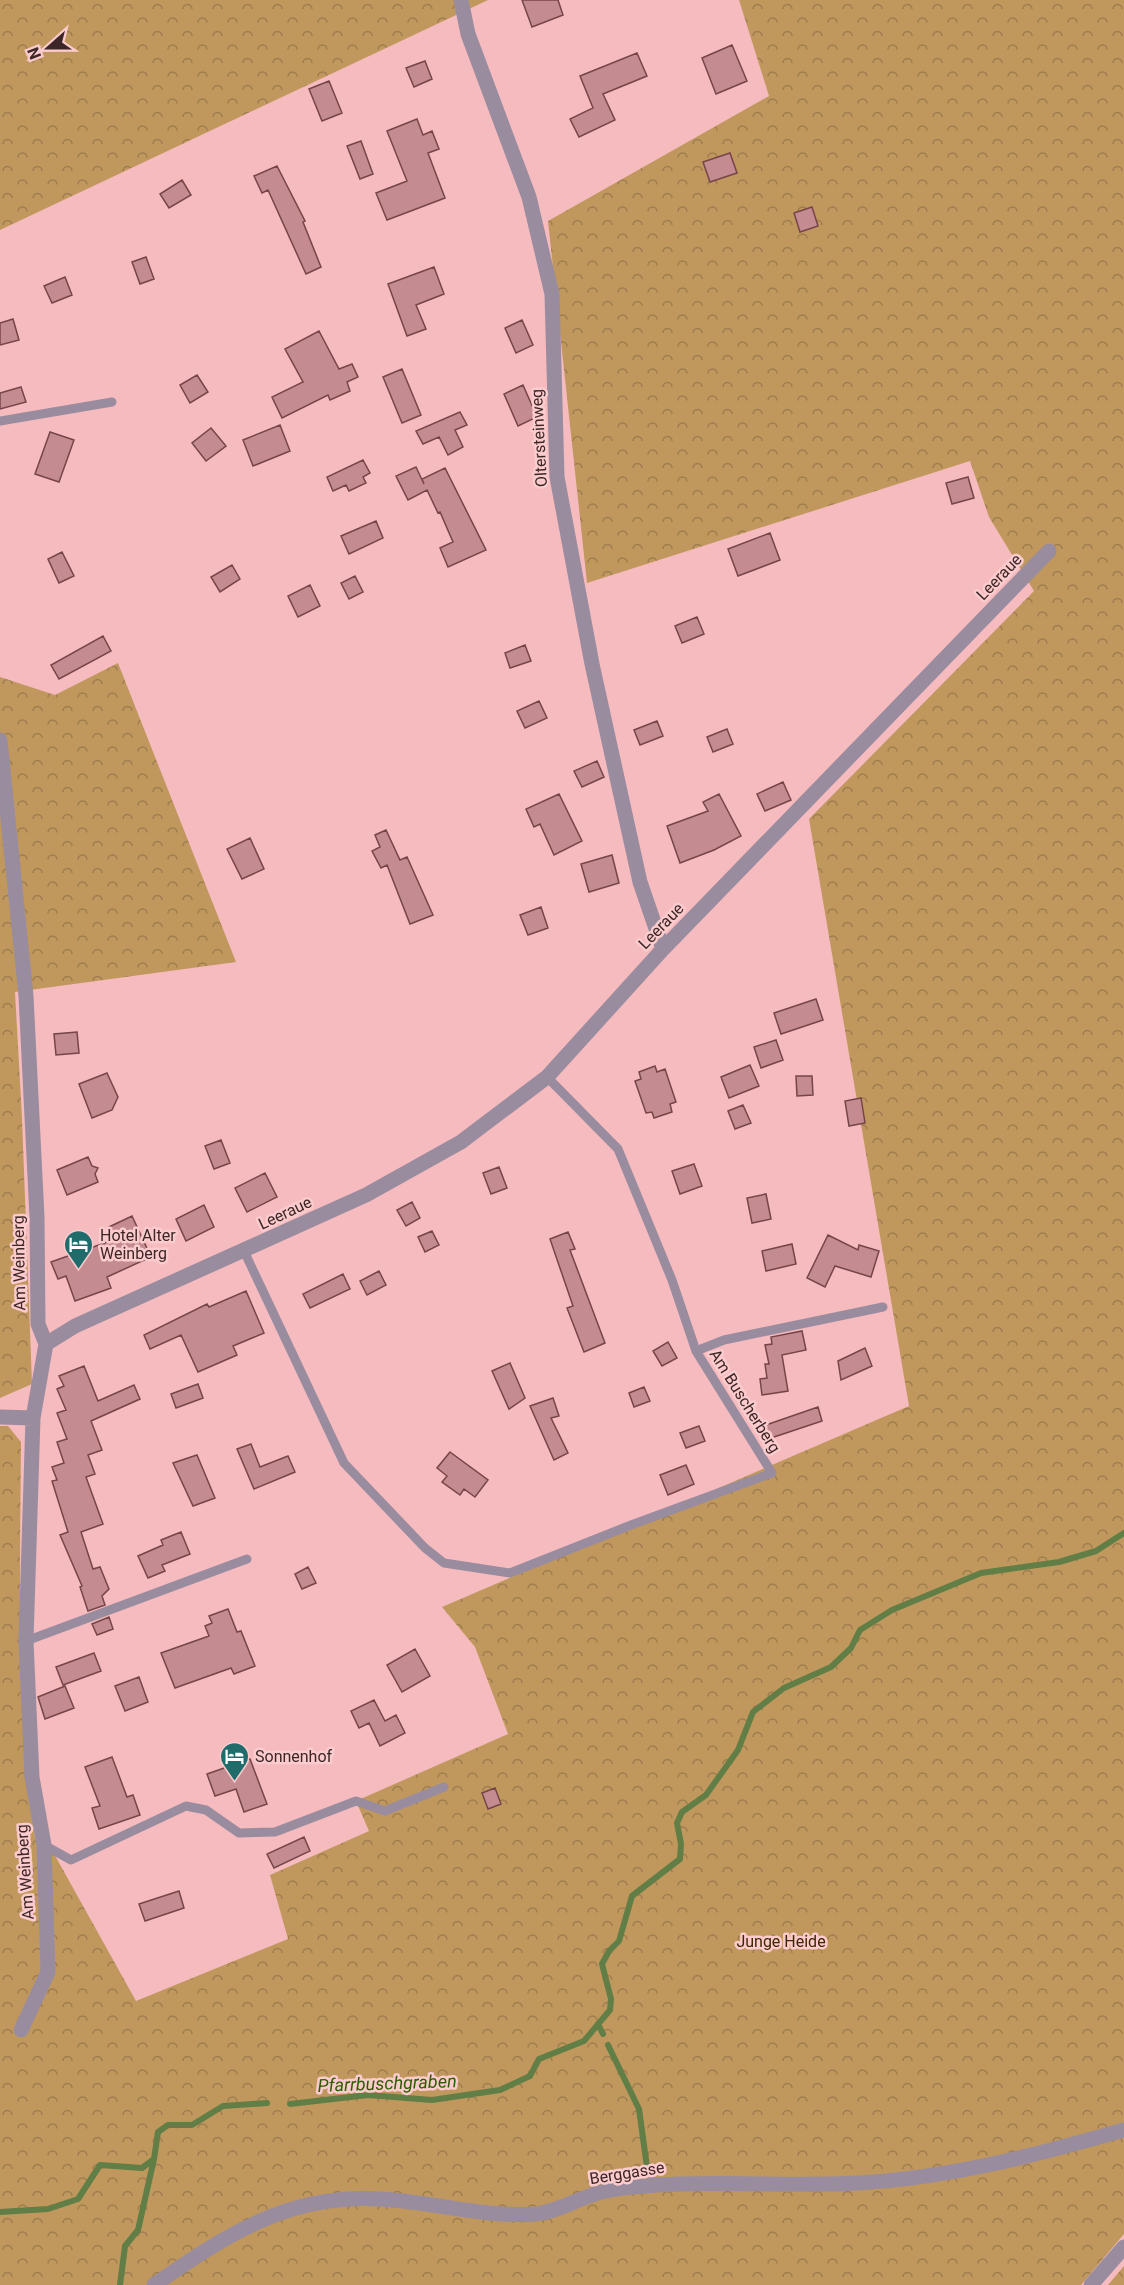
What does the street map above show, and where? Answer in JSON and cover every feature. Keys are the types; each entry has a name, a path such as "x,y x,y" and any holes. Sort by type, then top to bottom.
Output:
{"street":[{"name":"Oltersteinweg","path":"462,0 468,34 530,197 552,294 557,477 592,664 640,882 663,949"},
{"name":"Leeraue","path":"46,1344 86,1321 366,1195 461,1142 548,1077 663,949 1049,551"},
{"name":"Am Weinberg","path":"0,740 26,996 37,1217 38,1324 46,1344 33,1419 26,1641 32,1777 44,1845 48,1972 21,2030"},
{"path":"0,1417 33,1419"},
{"name":"Berggasse","path":"154,2285 204,2251 278,2211 320,2200 378,2198 536,2214 596,2194 642,2186 691,2182 781,2186 861,2183 962,2172 1124,2130"},
{"path":"1091,2285 1124,2247"}],"lane":[{"path":"0,421 112,402"},
{"name":"Am Buscherberg","path":"244,1251 344,1463 417,1540 444,1563 510,1573 641,1521 772,1473 696,1351 672,1280 618,1149 548,1077"},
{"path":"696,1351 724,1340 883,1307"},
{"path":"26,1641 247,1559"},
{"path":"44,1845 71,1860 186,1806 206,1810 239,1833 274,1832 356,1801 385,1811 444,1787"}],"green space":[{"path":"0,0 488,0 0,230"},
{"name":"Junge Heide","path":"739,0 1124,0 1124,2234 1081,2285 0,2285 0,1426 8,1426 21,1442 20,1640 25,1739 35,1838 48,1843 136,2001 288,1939 270,1875 369,1831 356,1801 508,1734 475,1647 442,1607 909,1406 809,819 1034,591 989,517 970,461 587,583 548,221 769,96"},
{"path":"118,663 236,962 15,992 32,1384 0,1398 0,677 55,695"},
{"path":"1124,2266 1124,2285 1108,2285"}],"building":[{"path":"522,0 558,0 563,15 532,27"},
{"path":"732,45 747,81 716,94 702,58"},
{"path":"637,53 647,76 603,94 615,120 579,137 570,119 593,108 580,76"},
{"path":"425,61 432,79 414,87 406,68"},
{"path":"329,81 342,113 322,121 309,89"},
{"path":"417,119 423,135 432,131 439,149 428,153 445,198 387,220 376,193 407,181 387,131"},
{"path":"361,141 373,174 360,179 347,146"},
{"path":"730,153 737,173 710,182 703,162"},
{"path":"277,166 305,221 303,222 321,267 306,274 268,190 262,193 254,176"},
{"path":"182,180 191,195 169,208 160,194"},
{"path":"812,207 818,226 800,232 794,213"},
{"path":"146,257 154,279 140,284 132,262"},
{"path":"434,267 444,294 416,305 426,329 407,336 388,284"},
{"path":"65,277 72,295 52,303 44,286"},
{"path":"13,319 19,340 0,345 0,323"},
{"path":"522,320 533,345 516,353 505,328"},
{"path":"319,331 339,369 352,364 358,377 347,382 350,391 330,400 328,395 282,418 272,397 303,382 285,349"},
{"path":"402,369 421,415 402,423 383,377"},
{"path":"197,375 208,392 190,403 180,385"},
{"path":"523,385 537,417 518,426 504,394"},
{"path":"21,387 26,402 0,409 0,393"},
{"path":"460,412 467,425 455,430 463,447 448,455 439,437 423,444 416,431"},
{"path":"280,425 290,451 253,466 243,440"},
{"path":"211,428 226,446 206,461 192,443"},
{"path":"50,432 74,440 59,482 35,474"},
{"path":"363,460 370,473 363,477 366,483 349,491 346,485 333,491 327,477"},
{"path":"416,467 424,484 422,479 445,468 486,550 448,567 440,548 453,542 440,512 438,513 427,490 408,500 396,476"},
{"path":"968,477 974,498 952,504 946,483"},
{"path":"376,521 383,538 349,554 341,536"},
{"path":"770,533 780,560 738,576 728,549"},
{"path":"62,552 74,576 59,583 48,559"},
{"path":"232,565 240,579 220,592 211,577"},
{"path":"355,576 363,592 349,599 341,583"},
{"path":"310,585 320,606 298,617 288,596"},
{"path":"697,617 704,634 682,643 675,626"},
{"path":"103,636 111,651 59,679 51,665"},
{"path":"525,645 531,661 510,668 505,653"},
{"path":"539,701 547,718 525,728 517,711"},
{"path":"657,721 663,736 640,745 634,730"},
{"path":"727,729 733,744 713,752 707,737"},
{"path":"597,761 604,777 582,787 574,771"},
{"path":"783,782 791,800 765,811 757,794"},
{"path":"559,794 582,841 554,855 540,824 534,827 526,809"},
{"path":"719,794 741,836 714,850 680,863 667,826 708,811 703,802"},
{"path":"386,830 400,860 407,857 433,915 410,924 387,865 381,868 372,851 380,847 375,835"},
{"path":"250,838 264,869 242,879 227,849"},
{"path":"612,855 619,883 589,892 581,864"},
{"path":"541,907 548,928 528,935 520,915"},
{"path":"816,999 823,1020 781,1034 774,1013"},
{"path":"77,1032 79,1053 56,1055 54,1034"},
{"path":"776,1040 783,1060 761,1068 754,1047"},
{"path":"750,1065 759,1086 729,1098 721,1077"},
{"path":"655,1066 657,1072 665,1069 676,1102 670,1104 672,1112 654,1118 652,1112 646,1113 635,1081 641,1079 639,1072"},
{"path":"107,1073 118,1097 112,1110 92,1118 79,1084"},
{"path":"796,1076 812,1076 813,1095 797,1096"},
{"path":"861,1098 865,1123 849,1126 845,1101"},
{"path":"743,1105 751,1123 735,1129 728,1111"},
{"path":"221,1140 230,1163 214,1169 205,1146"},
{"path":"88,1157 92,1166 98,1168 95,1174 98,1182 67,1195 57,1170"},
{"path":"694,1164 702,1186 680,1194 672,1171"},
{"path":"499,1167 507,1188 491,1194 483,1173"},
{"path":"265,1173 277,1197 247,1212 235,1188"},
{"path":"766,1194 771,1219 752,1223 747,1198"},
{"path":"412,1202 420,1218 406,1226 397,1210"},
{"path":"204,1205 214,1227 186,1241 176,1219"},
{"path":"132,1216 151,1257 107,1277 111,1288 75,1301 66,1276 58,1279 51,1262 113,1240 109,1227"},
{"path":"432,1231 439,1245 425,1252 418,1237"},
{"path":"568,1232 575,1249 570,1250 605,1343 584,1352 567,1308 573,1306 550,1239"},
{"path":"828,1235 858,1250 859,1245 879,1251 871,1277 835,1266 825,1287 807,1278"},
{"path":"792,1244 796,1264 766,1271 762,1251"},
{"path":"379,1271 386,1285 367,1295 360,1281"},
{"path":"343,1274 350,1289 310,1308 303,1294"},
{"path":"246,1291 264,1333 233,1346 237,1355 198,1372 181,1335 150,1349 144,1335 207,1304 209,1307"},
{"path":"802,1331 806,1350 782,1355 788,1391 762,1395 760,1379 767,1378 765,1364 769,1364 765,1345 772,1344 771,1337"},
{"path":"668,1342 677,1358 662,1366 653,1351"},
{"path":"865,1348 872,1366 841,1380 838,1361"},
{"path":"510,1363 525,1398 509,1409 492,1371"},
{"path":"84,1366 98,1401 134,1385 140,1399 91,1421 102,1450 88,1455 95,1474 86,1477 103,1524 81,1532 93,1569 100,1567 109,1589 102,1596 105,1605 88,1611 80,1587 82,1586 60,1535 68,1532 52,1481 57,1480 52,1467 64,1463 57,1442 67,1439 57,1413 66,1410 57,1389 64,1386 59,1376"},
{"path":"198,1384 203,1398 176,1408 171,1394"},
{"path":"644,1387 650,1401 634,1407 629,1393"},
{"path":"553,1398 559,1416 551,1418 568,1453 554,1460 530,1406"},
{"path":"818,1407 822,1421 768,1439 763,1426"},
{"path":"699,1426 705,1441 686,1448 680,1433"},
{"path":"251,1444 260,1467 288,1456 295,1472 254,1489 237,1449"},
{"path":"450,1452 488,1480 475,1497 464,1489 460,1495 442,1482 447,1476 437,1468"},
{"path":"197,1455 215,1498 193,1506 173,1463"},
{"path":"686,1465 694,1484 668,1495 660,1475"},
{"path":"181,1532 190,1554 162,1565 165,1571 148,1578 138,1556 163,1545 161,1540"},
{"path":"308,1567 316,1583 302,1589 295,1574"},
{"path":"228,1609 237,1632 241,1631 255,1666 234,1674 231,1668 175,1688 161,1653 209,1636 205,1626 212,1623 209,1616"},
{"path":"109,1617 113,1629 97,1635 92,1624"},
{"path":"415,1649 430,1676 402,1692 387,1665"},
{"path":"94,1653 101,1671 63,1685 56,1667"},
{"path":"139,1677 148,1702 125,1711 115,1686"},
{"path":"65,1686 74,1708 45,1719 38,1697"},
{"path":"374,1700 385,1721 396,1715 405,1733 380,1746 369,1723 359,1728 351,1711"},
{"path":"112,1757 127,1797 133,1795 140,1815 99,1829 92,1808 100,1806 85,1767"},
{"name":"Sonnenhof","path":"250,1759 267,1804 244,1812 236,1789 215,1796 207,1774"},
{"path":"495,1788 501,1804 488,1809 482,1793"},
{"path":"304,1837 310,1851 274,1868 267,1854"},
{"path":"179,1891 184,1908 145,1921 139,1904"}],"waterway":[{"name":"Pfarrbuschgraben","path":"290,2104 368,2095 432,2100 500,2090 530,2076 539,2059 584,2041 610,2010 611,1999 602,1964 609,1951 619,1941 632,1896 680,1859 681,1844 677,1823 682,1812 706,1795 738,1750 753,1712 784,1688 831,1667 851,1648 860,1630 892,1610 981,1573 1059,1562 1096,1551 1124,1533"},
{"path":"598,2024 603,2034"},
{"path":"608,2045 639,2109 647,2167"},
{"name":"Pfarrbuschgraben","path":"0,2212 48,2209 78,2199 100,2165 142,2168 154,2159 158,2132 168,2125 192,2125 223,2106 267,2103"},
{"path":"120,2285 125,2246 138,2230 154,2159"}],"place":[{"name":"Hotel Alter Weinberg","path":"79,1270"},
{"name":"Sonnenhof","path":"234,1782"}]}
